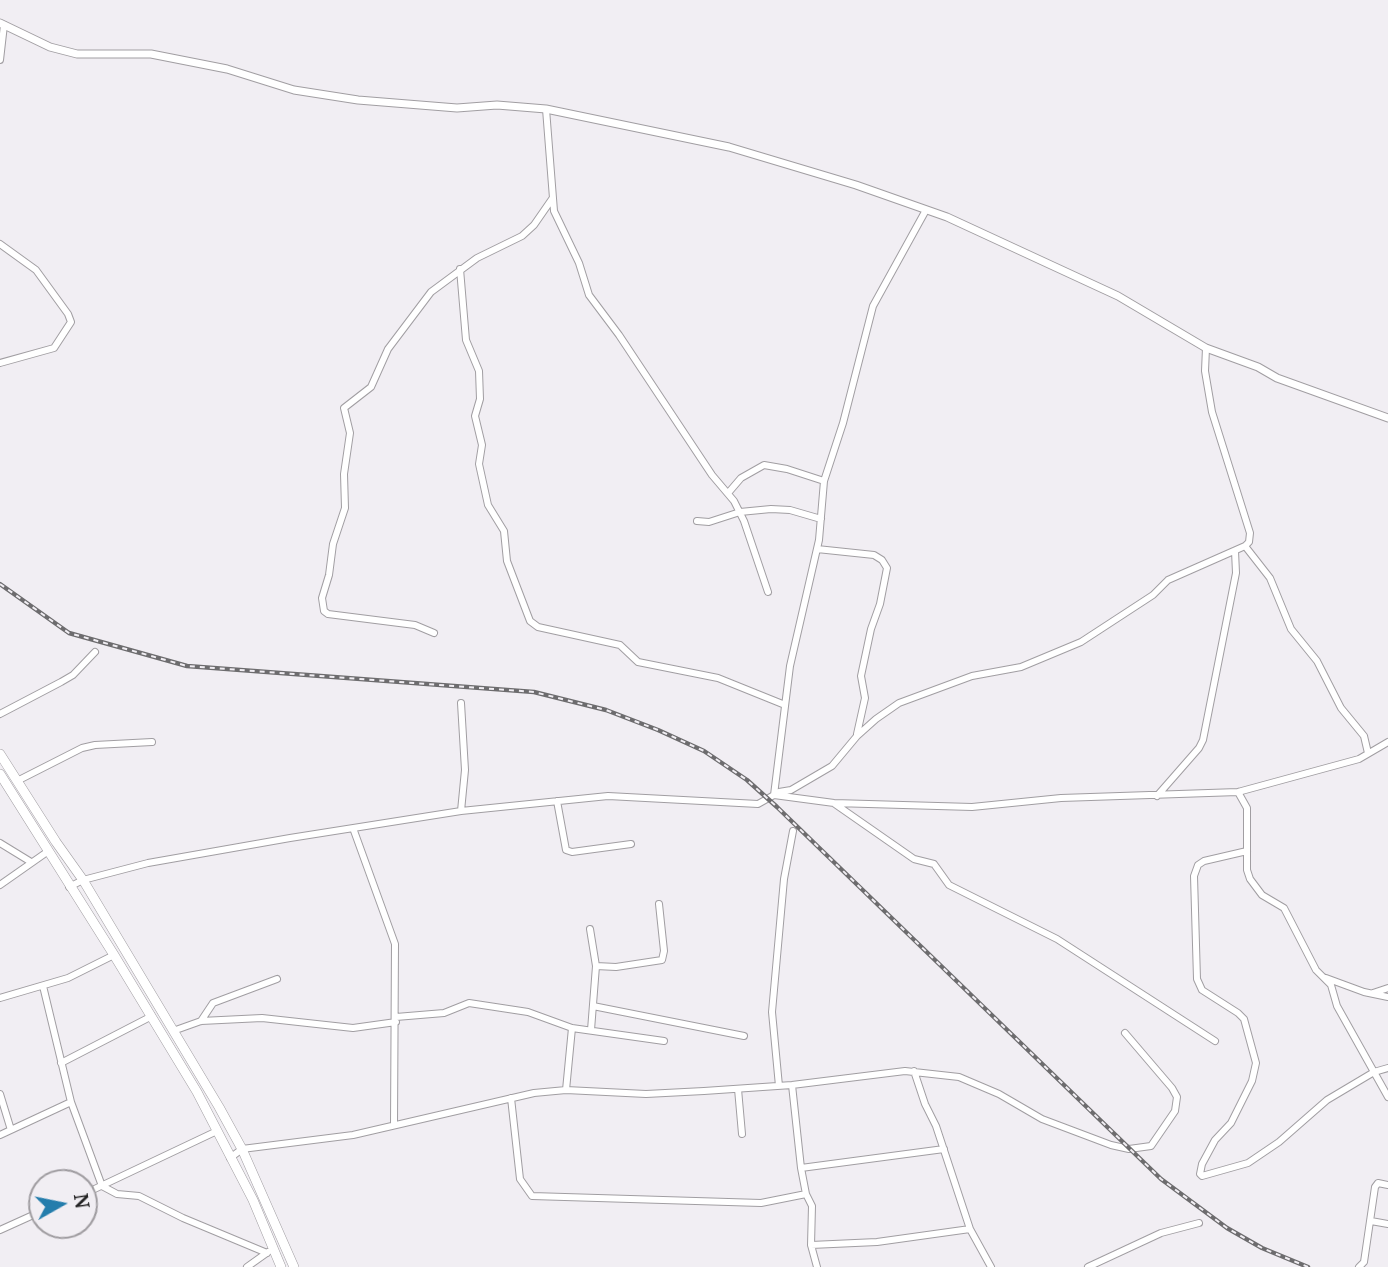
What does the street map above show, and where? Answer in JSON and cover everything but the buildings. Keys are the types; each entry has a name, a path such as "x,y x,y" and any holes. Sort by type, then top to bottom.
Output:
{"main road":[{"path":"0,754 55,842 83,880 242,1149 294,1267"},
{"path":"0,775 197,1092 253,1200 270,1251 281,1267"}],"street":[{"path":"0,60 2,24 64,52 151,54 227,69 307,92 358,100 457,107 497,105 546,109 729,147 856,185 974,228 1118,296 1206,348 1258,367 1277,378 1388,418"},
{"path":"546,109 552,199 557,219 579,263 589,295 619,335 712,475 729,492 740,512 768,592"},
{"path":"434,633 415,625 328,614 324,611 322,598 329,575 332,544 345,508 344,474 350,433 344,408 371,387 388,349 431,292 477,258 522,236 534,225 552,199"},
{"path":"774,794 790,666 817,549 824,481 843,423 873,306 926,210"},
{"path":"0,244 36,270 71,322 54,348 0,363"},
{"path":"460,269 466,341 479,371 480,399 475,416 482,445 479,464 488,505 504,531 507,561 530,621 538,627 620,645 638,662 718,678 785,705"},
{"path":"69,887 83,880 148,863 461,811 608,796 758,804 774,794 791,790 832,766 857,736 876,719 910,698 972,676 1021,667 1081,642 1153,595 1168,580 1245,546 1250,533 1212,412 1207,387 1206,348"},
{"path":"729,492 741,478 764,465 824,481"},
{"path":"697,521 718,520 740,512 781,509 821,519"},
{"path":"1245,546 1270,578 1291,629 1317,661 1341,708 1364,736 1368,753"},
{"path":"817,549 874,555 883,560 887,568 861,676 865,698 857,736"},
{"path":"1157,796 1203,740 1236,573 1235,551"},
{"path":"0,714 39,696 73,675 95,652"},
{"path":"461,703 465,770 461,811"},
{"path":"17,781 82,748 152,742"},
{"path":"774,794 834,803 972,807 1061,798 1238,792 1359,759 1388,742"},
{"path":"1238,792 1247,808 1247,870 1255,888 1284,908 1316,970 1331,985 1337,1006 1388,1097"},
{"path":"556,801 566,850 572,852 631,844"},
{"path":"834,803 856,821 870,827 914,859 934,864 948,885 1067,945 1215,1041"},
{"path":"353,828 395,944 394,1125"},
{"path":"779,1086 772,1012 784,879 793,831"},
{"path":"0,844 31,862"},
{"path":"1247,850 1204,861 1198,865 1194,876 1197,979 1202,990 1244,1019 1256,1063 1252,1081 1231,1123 1214,1140 1200,1174 1202,1177 1248,1163 1279,1142 1327,1100 1374,1072 1388,1068"},
{"path":"0,885 47,852"},
{"path":"596,967 616,967 662,960 664,951 659,904"},
{"path":"590,929 596,967 591,1030"},
{"path":"0,998 68,978 114,955"},
{"path":"1321,976 1388,998"},
{"path":"201,1021 213,1003 277,979"},
{"path":"43,986 71,1102 102,1186 117,1194 139,1196 183,1217 270,1251"},
{"path":"1372,994 1388,988"},
{"path":"173,1031 201,1021 272,1018 354,1028 444,1013 469,1003 528,1012 572,1028 664,1041"},
{"path":"593,1006 744,1036"},
{"path":"61,1063 152,1016"},
{"path":"566,1090 572,1028"},
{"path":"230,1157 242,1149 353,1135 511,1098 566,1090 646,1094 738,1089 914,1071 959,1077 999,1094 1042,1119 1111,1145 1129,1149 1150,1146 1175,1111 1177,1097 1125,1033"},
{"path":"914,1071 970,1228 991,1267"},
{"path":"792,1085 806,1194 812,1206 811,1245 817,1267"},
{"path":"738,1089 742,1134"},
{"path":"0,1094 10,1130"},
{"path":"511,1098 520,1179 532,1196 761,1203 806,1194"},
{"path":"0,1135 71,1102"},
{"path":"98,1188 217,1131"},
{"path":"802,1168 944,1149"},
{"path":"1359,1267 1364,1262 1375,1187 1378,1184 1388,1185"},
{"path":"0,1230 28,1217"},
{"path":"1371,1221 1388,1224"},
{"path":"1088,1267 1161,1233 1199,1223"},
{"path":"811,1245 877,1242 970,1228"},
{"path":"247,1267 270,1251"}],"railway":[{"path":"0,584 69,633 187,666 534,692 606,710 704,751 747,780 777,807 1161,1179 1227,1228 1262,1248 1308,1267"}]}
